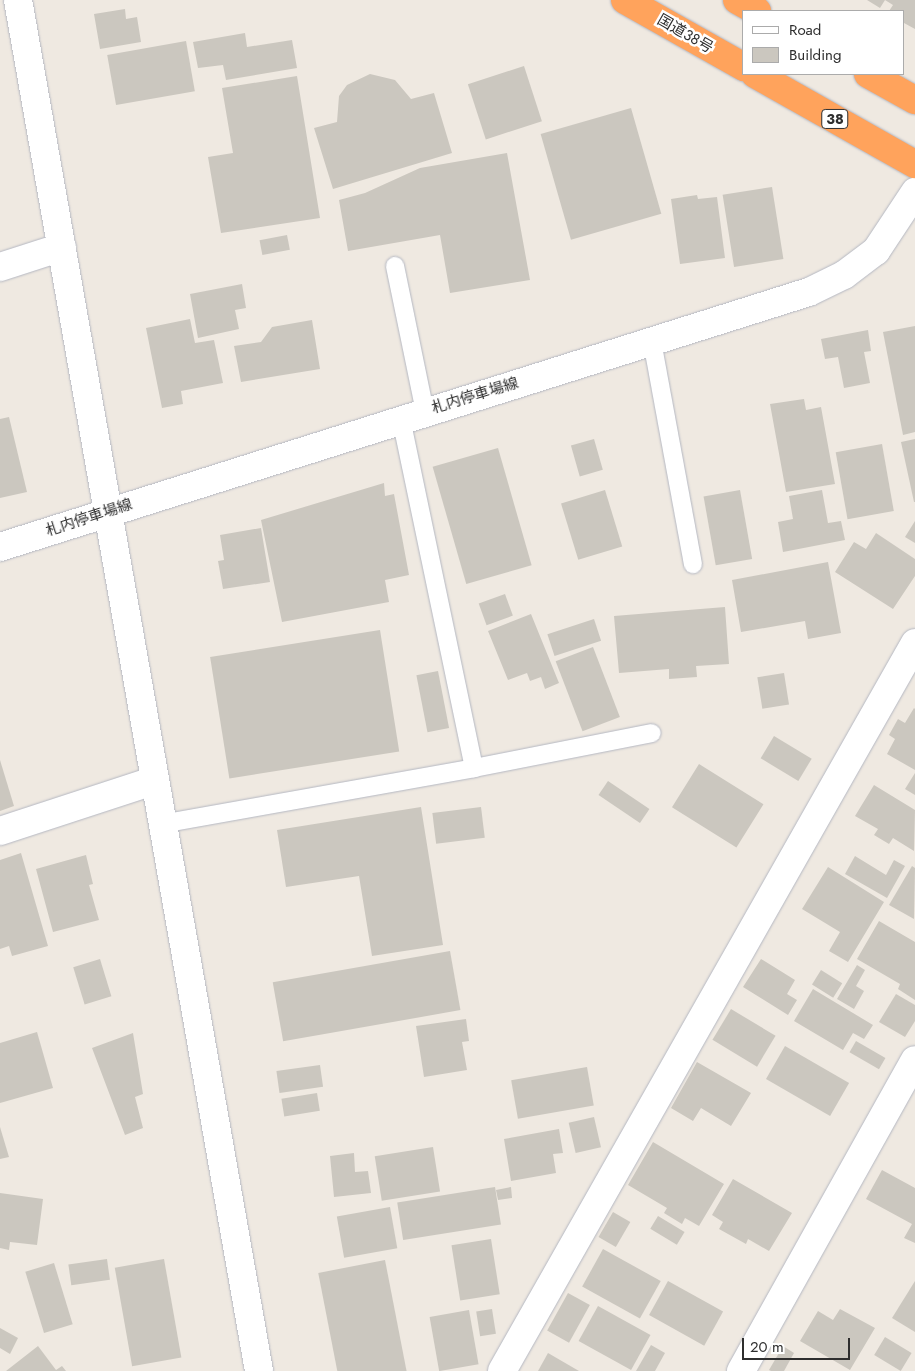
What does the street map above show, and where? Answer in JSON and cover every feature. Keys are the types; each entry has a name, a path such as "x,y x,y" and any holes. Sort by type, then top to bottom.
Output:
{"highway":[{"name":"国道38号","path":"626,0 742,66"},
{"path":"737,0 755,10"},
{"name":"38","path":"758,75 915,164"},
{"path":"870,75 915,100"}],"street":[{"path":"18,0 109,512 153,781 259,1371"},
{"name":"札内停車場線","path":"0,547 809,292 844,275 876,251 915,192"},
{"path":"0,267 62,247"},
{"path":"502,1371 915,643"},
{"path":"0,831 153,781"},
{"path":"742,1371 915,1060"}],"lane":[{"path":"396,266 413,416 474,768"},
{"path":"652,341 693,564"},
{"path":"161,824 474,768 652,733"}],"building":[{"path":"867,0 885,0 880,8"},
{"path":"885,0 915,0 915,29 905,24 905,10 890,10 893,5"},
{"path":"125,9 126,19 137,17 141,42 100,49 94,14"},
{"path":"245,33 247,47 292,40 297,68 226,80 223,65 198,68 193,42"},
{"path":"186,41 195,91 116,105 107,55"},
{"path":"524,66 542,121 486,139 468,84"},
{"path":"370,74 395,80 411,99 434,93 452,153 333,189 314,128 337,122 339,96 347,85"},
{"path":"297,76 320,218 221,233 208,157 233,153 222,88"},
{"path":"631,108 661,214 571,240 541,134"},
{"path":"507,153 530,280 450,293 440,235 348,251 339,200 365,193 420,168"},
{"path":"772,187 783,259 734,267 723,195"},
{"path":"697,195 698,199 717,197 725,258 680,264 671,199"},
{"path":"287,235 290,250 262,255 260,240"},
{"path":"242,284 246,308 235,310 239,329 198,338 190,294"},
{"path":"190,319 195,343 214,340 223,383 181,391 183,404 162,408 146,328"},
{"path":"312,320 320,369 241,382 234,346 261,342 272,327"},
{"path":"915,326 915,432 903,435 883,332"},
{"path":"868,330 871,351 864,352 870,383 844,388 838,357 825,359 821,339"},
{"path":"804,399 806,410 821,407 835,484 786,492 770,404"},
{"path":"9,417 27,492 0,498 0,419"},
{"path":"594,439 603,470 580,476 571,446"},
{"path":"915,439 915,502 914,502 901,442"},
{"path":"882,444 894,511 848,519 836,452"},
{"path":"498,448 532,565 466,584 433,467"},
{"path":"384,483 385,496 394,494 409,575 385,580 389,602 282,622 261,520"},
{"path":"605,490 622,546 578,560 561,503"},
{"path":"740,490 752,559 716,565 704,496"},
{"path":"822,490 828,523 841,521 845,540 783,552 778,522 793,519 789,496"},
{"path":"915,521 915,543 905,537"},
{"path":"261,528 270,582 223,589 218,561 224,560 220,535"},
{"path":"876,533 915,559 915,576 893,609 835,572 854,542 866,549"},
{"path":"828,562 841,633 808,639 805,621 741,632 732,580"},
{"path":"505,594 513,616 487,625 479,604"},
{"path":"725,607 729,664 696,666 697,677 669,679 669,669 619,673 614,616"},
{"path":"531,614 559,683 545,689 541,677 530,681 527,673 508,680 488,631"},
{"path":"594,619 601,641 555,656 547,634"},
{"path":"380,630 399,751 229,778 210,657"},
{"path":"593,647 620,717 583,731 556,661"},
{"path":"438,671 449,728 427,732 416,675"},
{"path":"784,673 789,705 762,709 757,677"},
{"path":"914,708 915,770 887,754 895,739 889,735 898,719 905,723"},
{"path":"774,736 812,759 798,781 761,758"},
{"path":"0,760 14,806 0,811"},
{"path":"699,764 763,804 736,848 672,807"},
{"path":"915,773 915,795 905,789"},
{"path":"608,781 649,809 640,823 598,795"},
{"path":"874,785 915,810 914,851 893,838 889,844 874,835 878,829 855,816"},
{"path":"421,807 443,945 372,956 359,876 286,887 277,830"},
{"path":"481,807 485,838 436,844 432,813"},
{"path":"21,853 48,946 12,956 9,946 0,949 0,860"},
{"path":"86,855 93,884 89,885 99,920 53,932 36,869"},
{"path":"855,856 886,875 894,860 905,866 887,898 845,874"},
{"path":"912,866 915,868 914,919 889,905"},
{"path":"828,867 884,902 848,962 829,951 840,932 802,909"},
{"path":"879,921 915,942 915,1000 898,989 900,984 857,959"},
{"path":"450,951 460,1010 283,1041 273,982"},
{"path":"100,959 111,996 85,1004 73,967"},
{"path":"761,959 795,980 787,994 797,1000 788,1015 743,987"},
{"path":"857,965 865,970 856,986 864,991 854,1009 837,999"},
{"path":"821,970 842,983 833,998 812,984"},
{"path":"813,989 873,1025 864,1039 853,1033 843,1050 794,1021"},
{"path":"896,994 915,1005 915,1021 905,1037 879,1022"},
{"path":"731,1009 776,1036 757,1067 712,1040"},
{"path":"466,1019 469,1041 462,1042 467,1070 424,1077 416,1026"},
{"path":"37,1032 53,1088 0,1103 0,1043"},
{"path":"133,1033 143,1094 135,1097 143,1128 125,1135 92,1048"},
{"path":"856,1041 885,1058 879,1069 850,1052"},
{"path":"785,1046 849,1083 830,1116 766,1079"},
{"path":"697,1062 751,1093 731,1126 701,1108 693,1121 671,1108"},
{"path":"320,1065 323,1087 279,1093 276,1071"},
{"path":"587,1067 594,1105 518,1119 511,1080"},
{"path":"317,1093 320,1111 284,1116 281,1099"},
{"path":"594,1117 601,1147 576,1153 569,1123"},
{"path":"0,1127 9,1157 0,1159"},
{"path":"559,1129 563,1153 553,1154 556,1173 511,1181 504,1139"},
{"path":"653,1142 724,1184 699,1226 685,1218 682,1224 664,1213 667,1208 628,1185"},
{"path":"433,1147 440,1191 382,1201 375,1156"},
{"path":"354,1153 355,1172 368,1171 371,1193 334,1197 330,1156"},
{"path":"882,1170 915,1188 915,1243 904,1238 912,1224 866,1199"},
{"path":"733,1179 792,1213 769,1251 748,1239 746,1244 719,1229 723,1222 712,1215"},
{"path":"495,1187 501,1225 403,1240 397,1202"},
{"path":"511,1187 512,1198 498,1200 496,1190"},
{"path":"0,1193 43,1199 37,1245 10,1242 9,1250 0,1248"},
{"path":"390,1207 397,1248 344,1258 337,1216"},
{"path":"613,1212 630,1222 616,1247 598,1237"},
{"path":"658,1216 685,1232 677,1245 650,1229"},
{"path":"491,1239 500,1294 460,1301 451,1245"},
{"path":"603,1249 661,1281 640,1319 582,1287"},
{"path":"107,1259 110,1280 71,1285 68,1264"},
{"path":"164,1259 181,1357 132,1366 115,1268"},
{"path":"385,1260 407,1371 337,1371 318,1273"},
{"path":"54,1263 73,1324 44,1333 25,1272"},
{"path":"668,1281 723,1312 704,1346 649,1315"},
{"path":"915,1281 915,1332 892,1318"},
{"path":"568,1293 590,1305 569,1343 547,1331"},
{"path":"598,1306 650,1335 631,1370 579,1341"},
{"path":"492,1309 496,1334 480,1336 476,1312"},
{"path":"840,1309 875,1328 850,1370 800,1341 818,1311 833,1320"},
{"path":"469,1310 479,1364 439,1371 430,1317"},
{"path":"0,1328 18,1338 10,1354 0,1348"},
{"path":"885,1337 912,1353 901,1371 874,1355"},
{"path":"651,1345 665,1353 655,1371 636,1371"},
{"path":"38,1346 56,1370 62,1366 66,1371 6,1371"},
{"path":"783,1346 794,1353 784,1371 769,1370"},
{"path":"548,1353 579,1371 538,1371"}]}
